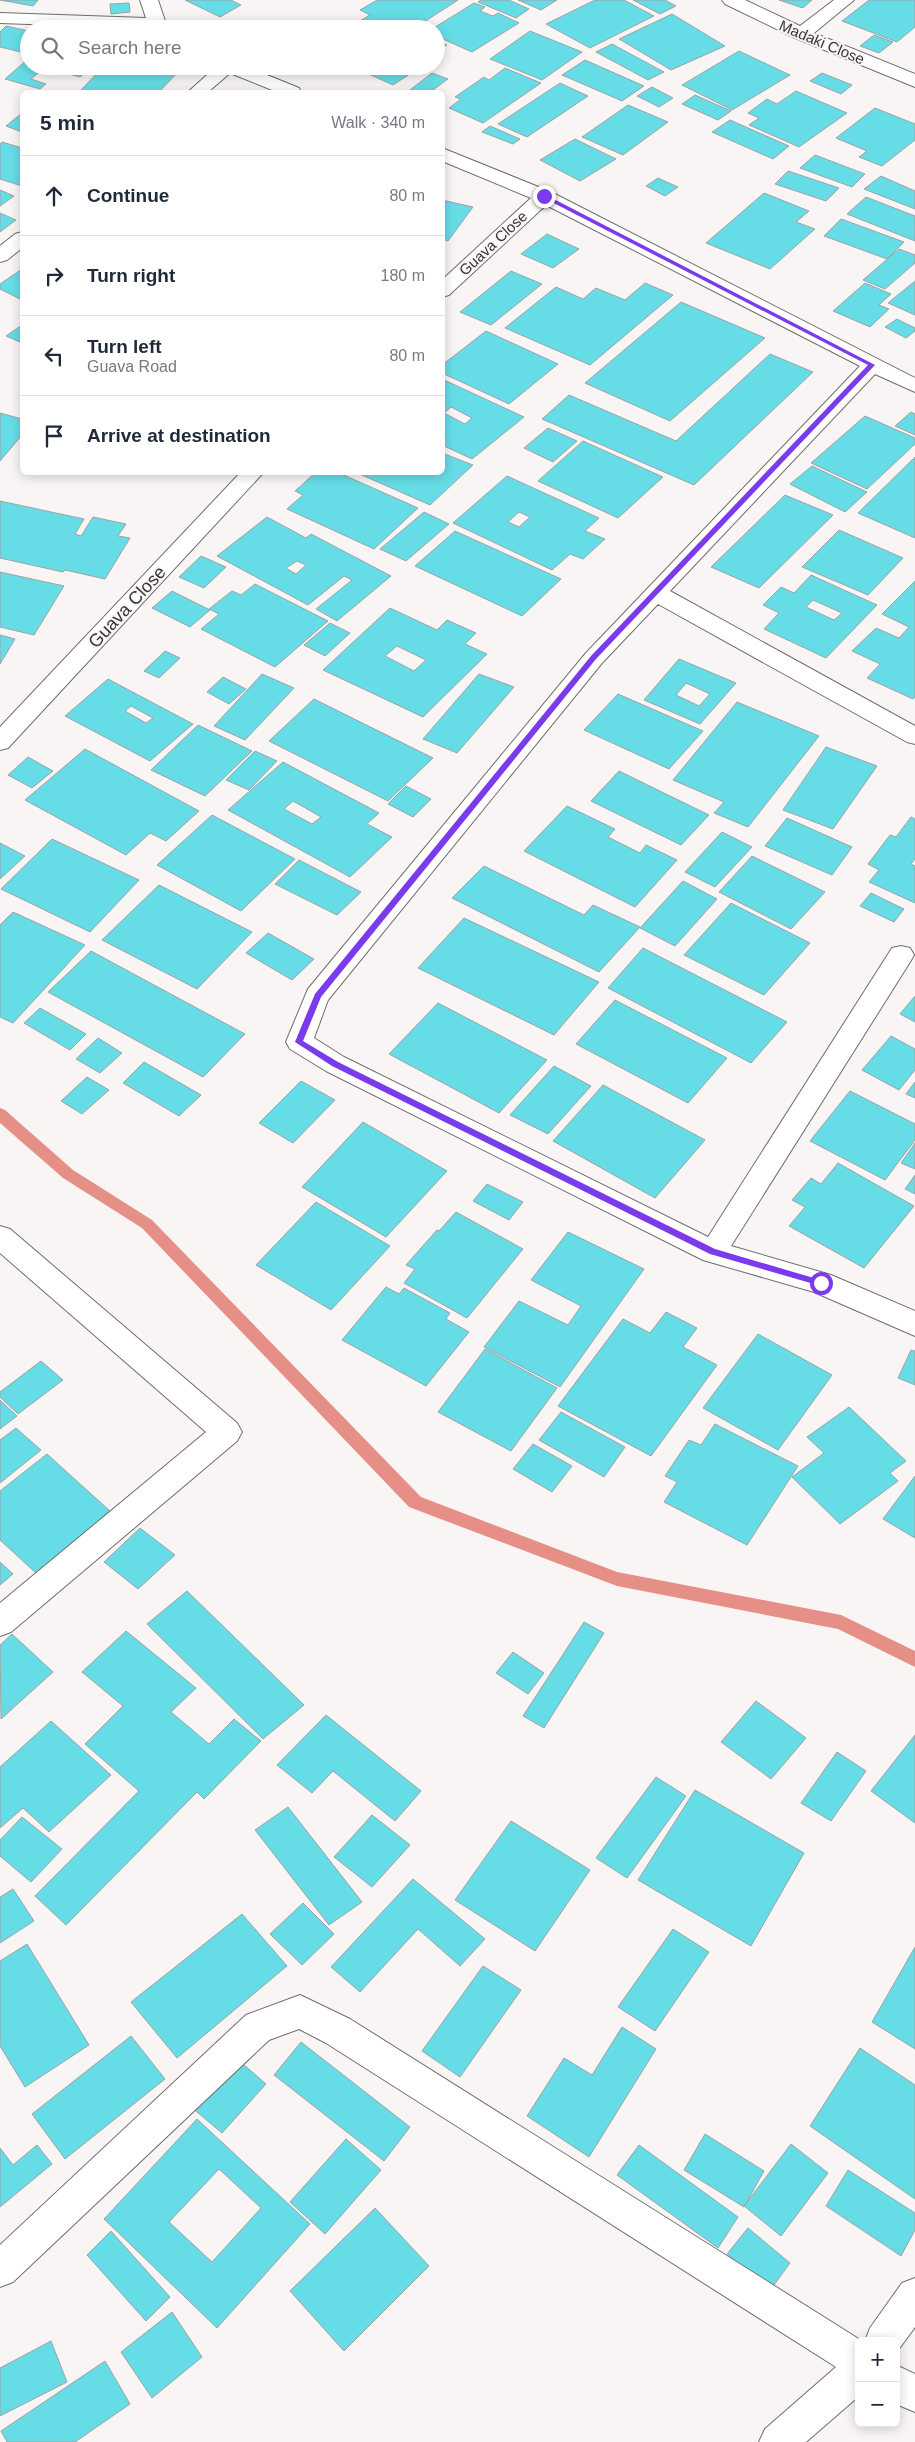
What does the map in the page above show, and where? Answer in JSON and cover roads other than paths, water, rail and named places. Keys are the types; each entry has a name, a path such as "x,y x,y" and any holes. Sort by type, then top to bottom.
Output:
{"street":[{"path":"150,0 158,20"},
{"name":"Madaki Close","path":"731,0 801,34 915,81"},
{"path":"801,34 845,0"},
{"path":"0,18 40,20"},
{"path":"198,90 217,75"},
{"path":"250,75 287,90"},
{"path":"445,155 544,196 915,386"},
{"name":"Guava Close","path":"445,288 544,196"},
{"path":"0,256 20,240"},
{"path":"872,365 594,658 317,996 299,1042 335,1064 713,1252 821,1283 915,1324"},
{"name":"Guava Close","path":"0,742 251,475"},
{"path":"656,593 915,736"},
{"path":"713,1252 901,955"},
{"path":"0,1238 227,1432 0,1622"},
{"path":"0,2269 258,2027 300,2012 338,2031 855,2357"},
{"path":"886,2337 915,2296"},
{"path":"778,2442 855,2375"},
{"path":"900,2385 915,2394"}],"waterway":[{"path":"0,1114 68,1174 147,1224 415,1502 617,1579 841,1622 915,1659"}]}
